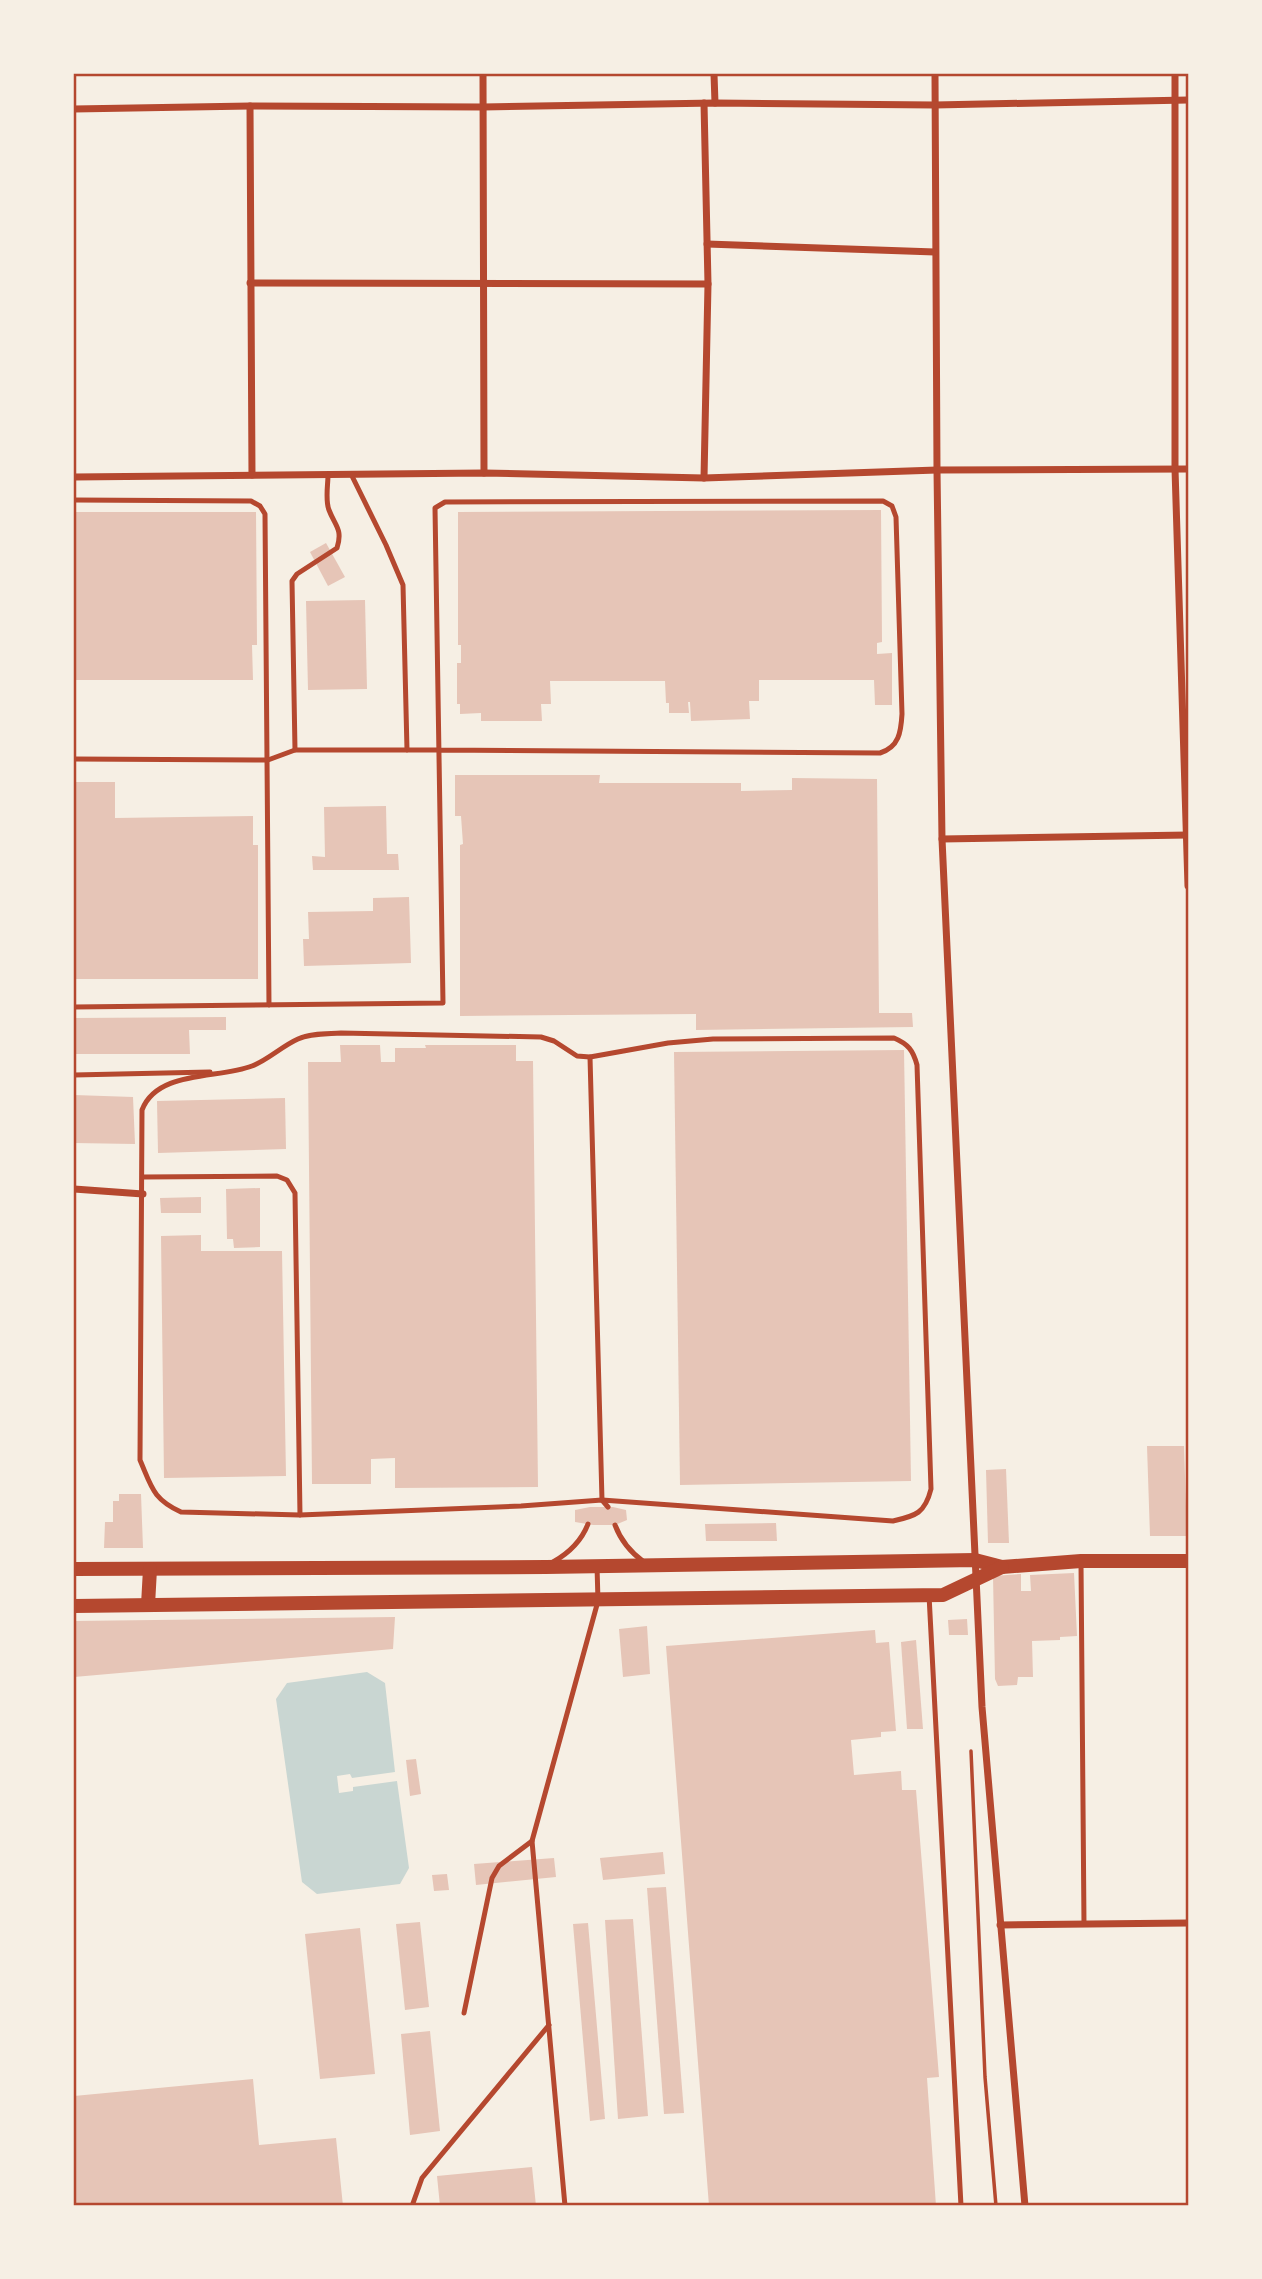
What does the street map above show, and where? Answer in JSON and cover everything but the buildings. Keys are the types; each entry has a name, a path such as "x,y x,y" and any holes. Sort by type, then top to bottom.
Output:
{"main road":[{"path":"74,1569 650,1565 975,1571 1081,1561 1188,1561"},
{"path":"74,1606 929,1595 947,1594 975,1571 1002,1567"},
{"path":"148,1605 150,1569"}],"street":[{"path":"482,74 484,473"},
{"path":"714,74 715,103"},
{"path":"935,74 942,839 982,1707 1025,2206"},
{"path":"1175,74 1175,469 1188,886"},
{"path":"74,110 704,103 935,105 1188,100"},
{"path":"704,103 708,284 704,478"},
{"path":"250,106 252,475"},
{"path":"707,244 936,252"},
{"path":"250,283 708,284"},
{"path":"74,477 484,473 704,478 937,470 1188,469"},
{"path":"942,839 1188,835"},
{"path":"74,1189 143,1194"},
{"path":"1000,1925 1188,1923"}],"lane":[{"path":"351,474 403,585 407,750"},
{"path":"295,750 292,581 339,544 339,529 328,507 328,475"},
{"path":"74,500 251,502 260,506 265,514 269,1005"},
{"path":"74,759 268,760 295,750 438,750 880,753 888,750 901,736 896,517 892,506 883,501 445,502 438,505 435,508 438,750 443,1003 74,1007"},
{"path":"341,1033 541,1037 554,1041 577,1056 590,1057 668,1043 713,1039 894,1038 906,1043 913,1051 917,1065 931,1475 928,1502 920,1512 893,1521 602,1500 300,1515 181,1512 163,1503 152,1489 141,1460 142,1110 147,1098 159,1088 222,1071 251,1066 299,1038 341,1033"},
{"path":"590,1057 602,1500 608,1507"},
{"path":"74,1075 222,1071"},
{"path":"143,1177 277,1176 287,1180 295,1193 300,1515"},
{"path":"595,1507 602,1500"},
{"path":"545,1567 569,1553 584,1535 587,1524"},
{"path":"615,1525 631,1553 650,1565"},
{"path":"1081,1561 1084,1924"},
{"path":"565,2206 532,1841 598,1601 597,1566"},
{"path":"929,1595 961,2206"},
{"path":"464,2013 492,1878 499,1866 532,1841"},
{"path":"412,2206 422,2178 549,2025"}],"path":[{"path":"970,1742 985,2077 996,2206"}],"shaded area":[{"path":"367,1672 385,1683 395,1772 352,1778 350,1774 337,1776 339,1793 353,1791 353,1787 397,1781 409,1868 400,1884 317,1894 302,1882 276,1699 287,1683"}]}
